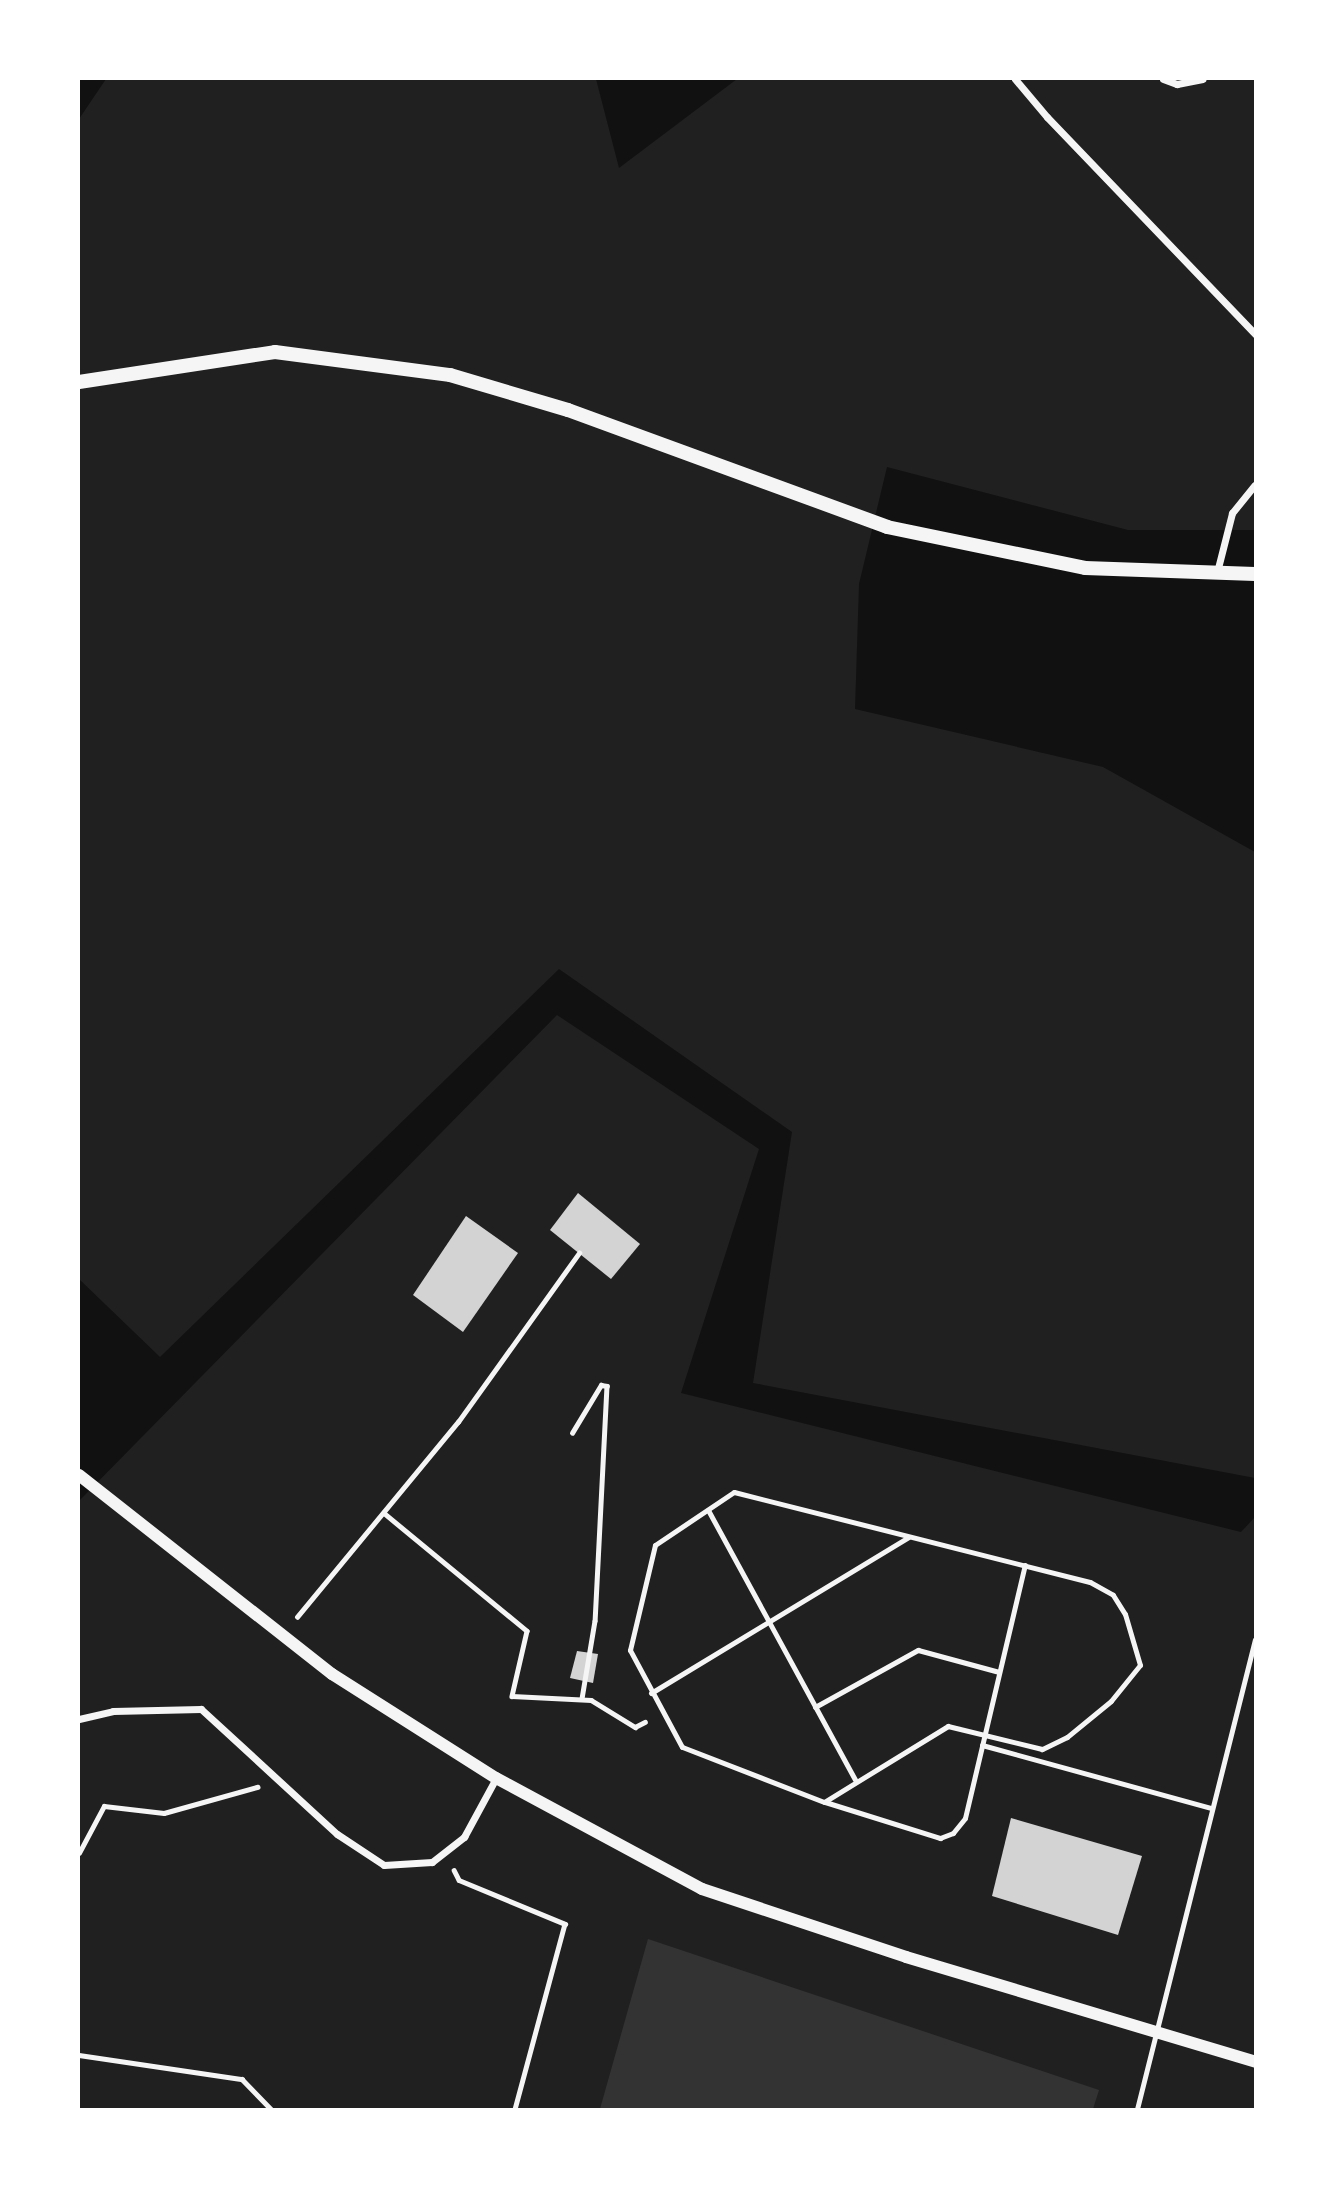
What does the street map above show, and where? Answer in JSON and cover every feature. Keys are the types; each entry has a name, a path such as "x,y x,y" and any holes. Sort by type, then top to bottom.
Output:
{"main road":[{"path":"79,382 275,352 450,375 568,410 887,527 1085,568 1255,573"}],"street":[{"path":"1015,79 1046,117 1255,334"},
{"path":"1163,79 1177,84 1203,79"},
{"path":"1217,572 1232,513 1255,485"},
{"path":"79,1475 332,1674 495,1778 702,1889 1156,2035 1255,2063"},
{"path":"79,1718 113,1712 201,1709 337,1834 384,1865 432,1862 445,1852 464,1837 495,1778"}],"lane":[{"path":"824,1802 855,1780 948,1726 984,1734 1042,1749 1067,1737 1111,1701 1140,1665 1125,1614 1113,1595 1090,1582 1025,1565 734,1492 655,1545 630,1650 682,1747 824,1802 940,1838 953,1833 965,1818 984,1734 1025,1565"},
{"path":"708,1510 855,1780"},
{"path":"651,1693 910,1537"},
{"path":"1137,2109 1210,1808 1255,1640"},
{"path":"815,1707 918,1650 999,1672"},
{"path":"982,1745 1210,1808"}],"path":[{"path":"281,1635 458,1422 579,1253"},
{"path":"572,1433 601,1385 607,1386 595,1621 582,1699"},
{"path":"384,1513 527,1630 512,1696 591,1700 635,1727 662,1714"},
{"path":"79,1853 104,1806 164,1812 281,1781"},
{"path":"445,1852 459,1880 565,1924 515,2109"},
{"path":"79,2055 242,2079 271,2109"}],"shaded area":[{"path":"106,79 596,79 619,168 737,79 1255,79 1255,530 1128,530 887,467 859,584 855,709 1103,767 1255,852 1255,1478 753,1383 792,1132 559,969 160,1357 79,1279 79,119"},
{"path":"557,1015 759,1149 681,1393 1241,1532 1255,1517 1255,2109 79,2109 79,1501"},
{"path":"648,1939 1099,2090 1093,2109 600,2109"}],"building":[{"path":"578,1193 640,1244 611,1279 550,1230"},
{"path":"466,1216 518,1253 463,1332 413,1295"},
{"path":"577,1651 598,1654 593,1683 570,1678"},
{"path":"1011,1818 1142,1856 1118,1935 992,1896"}]}
